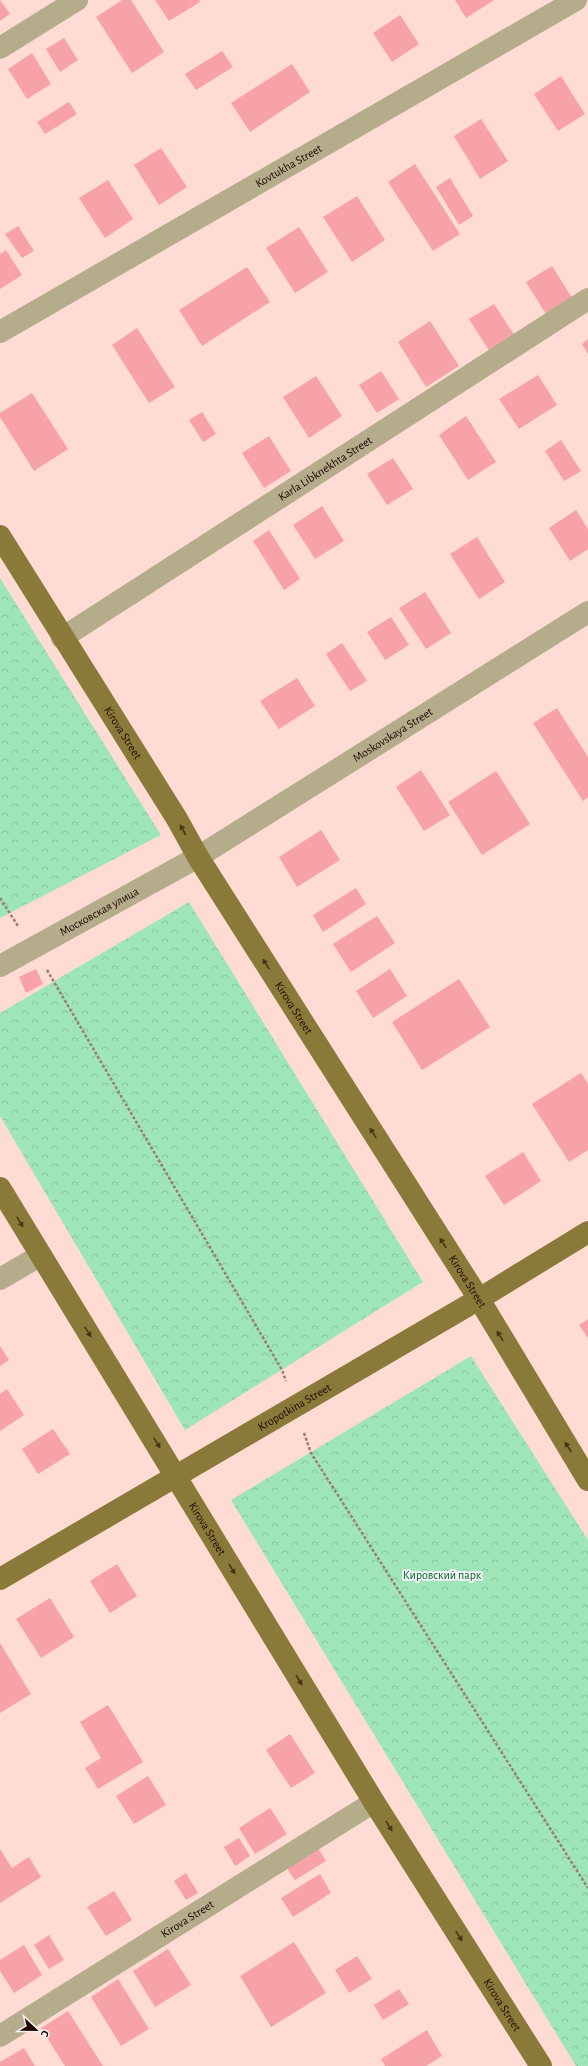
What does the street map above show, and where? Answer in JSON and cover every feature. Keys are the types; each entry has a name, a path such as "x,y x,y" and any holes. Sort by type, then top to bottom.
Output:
{"main road":[{"name":"Kirova Street","path":"0,536 62,638 177,819 198,857 479,1299 588,1480"},
{"name":"Kirova Street","path":"0,1188 374,1802 541,2066"},
{"name":"Kropotkina Street","path":"0,1579 479,1299 588,1232"}],"street":[{"path":"0,48 77,0"},
{"name":"Kovtukha Street","path":"0,332 576,0"},
{"name":"Karla Libknekhta Street","path":"62,638 588,299"},
{"name":"Moskovskaya Street","path":"198,857 588,612"},
{"name":"Московская улица","path":"0,966 198,857"},
{"path":"0,1279 41,1255"},
{"name":"Kirova Street","path":"0,2036 374,1802"}],"path":[{"path":"53,981 282,1370"},
{"path":"311,1453 588,1888"}],"green space":[{"path":"0,578 161,835 0,918"},
{"path":"189,902 423,1282 185,1430 0,1116 0,1013"},
{"name":"Кировский парк","path":"471,1356 588,1540 588,2066 576,2066 231,1500"}],"building":[{"path":"0,0 10,14 0,21"},
{"path":"122,0 131,0 164,52 132,73 96,17"},
{"path":"155,0 199,0 200,2 169,21"},
{"path":"455,0 494,0 466,18"},
{"path":"400,15 419,44 392,62 373,33"},
{"path":"64,38 78,60 60,72 46,49"},
{"path":"222,51 233,67 196,90 185,74"},
{"path":"32,53 51,84 27,99 8,69"},
{"path":"292,64 310,92 250,132 231,103"},
{"path":"561,76 585,114 558,131 534,94"},
{"path":"69,102 77,114 45,134 37,122"},
{"path":"481,119 508,161 480,179 454,136"},
{"path":"161,148 187,187 159,205 134,165"},
{"path":"415,164 460,234 433,251 388,182"},
{"path":"450,178 473,216 459,225 436,187"},
{"path":"108,180 133,219 105,238 79,198"},
{"path":"357,196 385,240 352,262 323,217"},
{"path":"18,226 34,251 22,258 5,234"},
{"path":"299,227 328,272 295,293 266,248"},
{"path":"6,250 22,275 0,289 0,254"},
{"path":"552,266 572,298 546,314 526,282"},
{"path":"247,267 270,302 202,346 179,310"},
{"path":"494,304 515,336 490,352 469,319"},
{"path":"430,321 459,366 426,387 398,342"},
{"path":"137,328 175,387 149,403 112,345"},
{"path":"588,339 588,354 582,344"},
{"path":"381,371 399,399 377,413 359,385"},
{"path":"538,375 557,405 519,429 499,399"},
{"path":"316,376 342,416 309,438 283,397"},
{"path":"32,393 68,449 34,471 0,417 0,413"},
{"path":"202,412 216,434 203,442 189,420"},
{"path":"466,416 496,462 468,480 439,435"},
{"path":"269,436 291,471 264,488 242,453"},
{"path":"561,440 581,471 564,481 545,451"},
{"path":"393,458 413,489 387,505 367,474"},
{"path":"322,506 344,541 315,559 293,525"},
{"path":"576,510 588,529 588,549 570,561 549,528"},
{"path":"269,530 300,579 284,590 253,541"},
{"path":"477,537 505,582 479,599 450,554"},
{"path":"425,592 451,633 426,649 399,608"},
{"path":"391,617 409,645 385,660 367,632"},
{"path":"342,643 367,681 350,691 326,654"},
{"path":"297,678 315,706 279,729 260,701"},
{"path":"557,708 588,757 588,797 583,801 533,723"},
{"path":"421,770 450,815 424,831 396,787"},
{"path":"496,771 530,824 482,855 448,802"},
{"path":"321,830 340,860 297,887 279,857"},
{"path":"356,888 366,904 323,932 313,915"},
{"path":"377,916 395,943 351,972 333,944"},
{"path":"36,969 43,984 26,993 19,977"},
{"path":"390,969 407,996 373,1018 356,991"},
{"path":"459,979 490,1027 422,1070 392,1022"},
{"path":"581,1073 588,1084 588,1150 569,1162 532,1104"},
{"path":"523,1152 541,1181 504,1205 485,1176"},
{"path":"588,1319 588,1338 579,1325"},
{"path":"0,1346 9,1360 0,1366"},
{"path":"7,1389 24,1415 0,1431 0,1394"},
{"path":"53,1429 70,1454 38,1474 22,1449"},
{"path":"117,1564 137,1596 110,1613 90,1581"},
{"path":"50,1598 74,1637 41,1658 16,1619"},
{"path":"0,1643 31,1694 0,1713"},
{"path":"108,1705 143,1762 98,1789 85,1768 101,1758 80,1722"},
{"path":"290,1734 315,1773 291,1788 266,1750"},
{"path":"148,1776 166,1805 134,1824 116,1796"},
{"path":"270,1808 287,1834 255,1854 239,1828"},
{"path":"239,1838 250,1856 235,1866 224,1847"},
{"path":"318,1848 326,1861 295,1880 286,1867"},
{"path":"0,1849 12,1868 29,1857 41,1877 0,1903"},
{"path":"186,1873 198,1893 186,1900 174,1881"},
{"path":"320,1874 331,1893 293,1917 281,1898"},
{"path":"114,1891 132,1920 106,1936 87,1907"},
{"path":"49,1935 64,1960 49,1969 34,1945"},
{"path":"294,1942 326,1993 271,2027 240,1976"},
{"path":"24,1945 42,1975 14,1993 0,1971 0,1960"},
{"path":"168,1949 191,1985 155,2007 133,1971"},
{"path":"357,1956 372,1979 349,1993 335,1970"},
{"path":"118,1979 149,2029 121,2046 91,1997"},
{"path":"399,1989 409,2004 383,2020 374,2005"},
{"path":"68,2011 103,2066 65,2066 41,2028"},
{"path":"427,2030 442,2056 426,2066 385,2066 381,2059"},
{"path":"24,2048 35,2066 0,2066 0,2062"}]}
